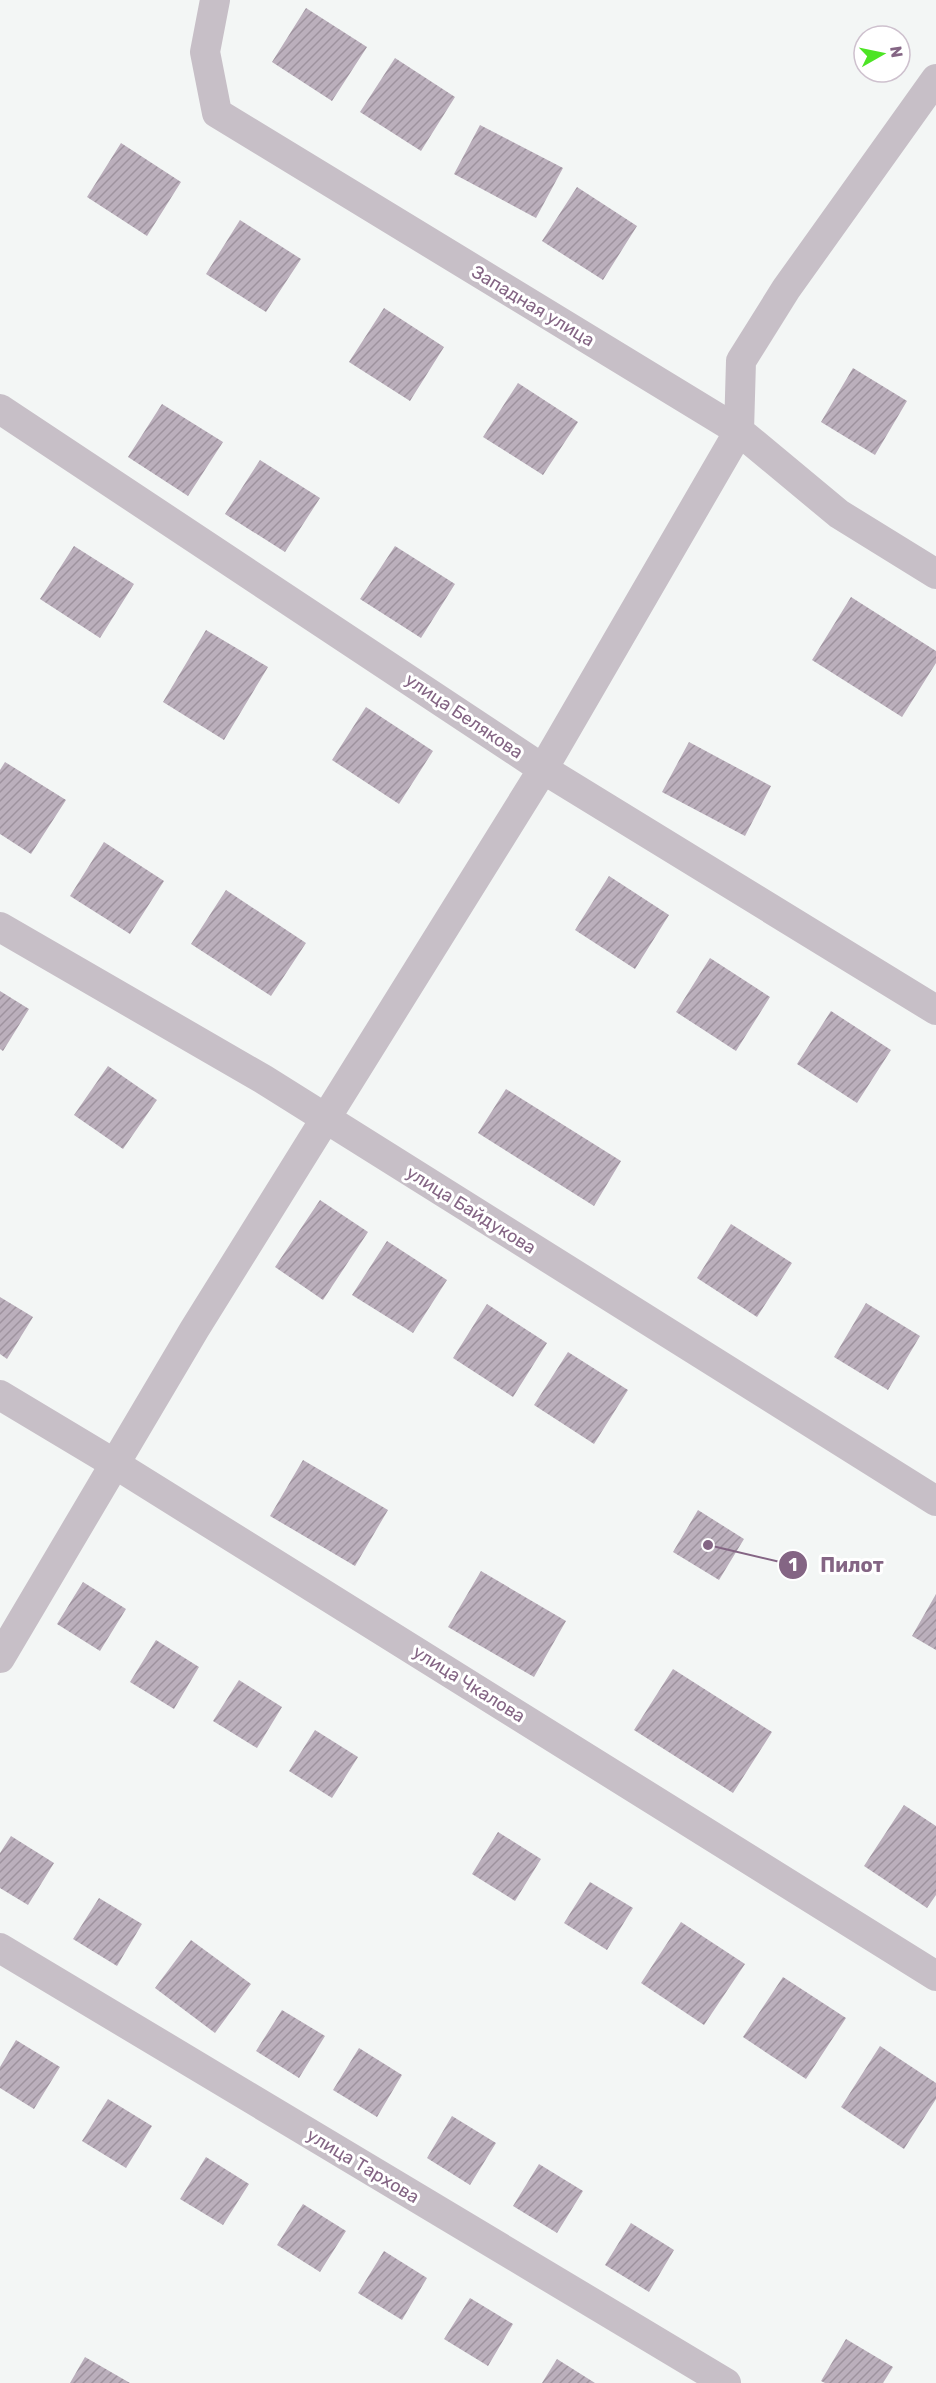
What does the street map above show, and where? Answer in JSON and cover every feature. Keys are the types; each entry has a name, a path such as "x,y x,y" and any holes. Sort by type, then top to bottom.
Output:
{"street":[{"name":"Западная улица","path":"215,0 205,52 217,113 739,431 839,514 936,574"},
{"path":"0,1658 194,1330 543,769 739,431 741,361 786,289 936,79"},
{"name":"улица Белякова","path":"0,409 543,769 936,1010"},
{"name":"улица Байдукова","path":"0,927 263,1079 936,1501"},
{"name":"улица Чкалова","path":"0,1395 115,1464 936,1976"},
{"name":"улица Тархова","path":"0,1948 726,2383"}],"building":[{"path":"306,8 367,47 332,101 272,62"},
{"path":"395,58 455,97 421,151 360,112"},
{"path":"480,125 563,168 536,218 454,174"},
{"path":"121,143 181,182 147,236 87,197"},
{"path":"577,187 637,226 603,280 542,241"},
{"path":"240,220 301,259 266,312 206,274"},
{"path":"384,308 444,347 410,401 349,362"},
{"path":"853,368 907,401 875,455 821,422"},
{"path":"518,383 578,422 543,475 483,437"},
{"path":"162,404 223,442 188,496 128,457"},
{"path":"260,460 320,498 285,552 225,514"},
{"path":"74,546 134,584 100,638 40,599"},
{"path":"395,546 455,584 421,638 360,599"},
{"path":"851,597 936,651 936,663 902,717 812,660"},
{"path":"206,630 268,667 224,740 163,702"},
{"path":"366,707 433,751 399,804 332,760"},
{"path":"689,742 771,786 745,836 662,792"},
{"path":"5,762 66,800 31,854 0,834 0,770"},
{"path":"104,842 164,881 130,934 70,896"},
{"path":"609,876 669,915 635,969 575,930"},
{"path":"226,890 306,943 271,996 191,944"},
{"path":"710,958 770,997 736,1051 676,1012"},
{"path":"0,991 29,1009 3,1051 0,1049"},
{"path":"831,1011 891,1050 857,1103 797,1064"},
{"path":"108,1066 157,1100 123,1149 74,1115"},
{"path":"506,1089 621,1161 594,1206 478,1133"},
{"path":"320,1200 368,1232 323,1300 275,1267"},
{"path":"731,1224 792,1263 757,1317 697,1278"},
{"path":"387,1241 447,1280 413,1333 352,1295"},
{"path":"0,1297 33,1317 7,1359 0,1354"},
{"path":"866,1303 920,1336 888,1390 834,1357"},
{"path":"487,1304 547,1343 513,1397 453,1358"},
{"path":"568,1352 628,1390 594,1444 534,1405"},
{"path":"303,1460 388,1510 355,1566 270,1516"},
{"path":"698,1510 744,1539 719,1580 673,1552"},
{"path":"481,1571 566,1621 534,1677 448,1627"},
{"path":"83,1582 126,1609 100,1651 57,1624"},
{"path":"936,1594 936,1650 912,1636"},
{"path":"156,1640 199,1667 174,1709 130,1682"},
{"path":"673,1669 772,1732 733,1793 634,1730"},
{"path":"239,1680 282,1707 257,1748 213,1721"},
{"path":"315,1730 358,1757 332,1798 289,1771"},
{"path":"904,1805 936,1826 936,1895 927,1908 864,1866"},
{"path":"498,1832 541,1859 515,1901 472,1874"},
{"path":"11,1836 54,1863 28,1905 0,1888 0,1853"},
{"path":"590,1882 633,1908 607,1950 564,1923"},
{"path":"99,1898 142,1924 117,1966 73,1939"},
{"path":"681,1922 745,1964 704,2025 641,1983"},
{"path":"191,1940 251,1984 215,2033 155,1988"},
{"path":"783,1977 846,2018 806,2079 743,2037"},
{"path":"282,2010 325,2036 299,2078 256,2051"},
{"path":"16,2040 60,2067 34,2109 0,2088 0,2067"},
{"path":"880,2046 936,2083 936,2099 904,2149 841,2107"},
{"path":"359,2048 402,2075 377,2117 333,2090"},
{"path":"108,2099 152,2126 126,2168 82,2141"},
{"path":"452,2116 496,2143 470,2185 427,2158"},
{"path":"206,2157 249,2184 223,2225 180,2199"},
{"path":"539,2164 583,2191 557,2233 513,2206"},
{"path":"303,2204 346,2231 320,2272 277,2245"},
{"path":"631,2223 674,2250 649,2292 605,2265"},
{"path":"384,2251 427,2278 402,2320 358,2293"},
{"path":"470,2298 513,2324 488,2366 444,2339"},
{"path":"846,2339 893,2367 883,2383 825,2383 821,2381"},
{"path":"85,2357 130,2383 70,2383"},
{"path":"557,2359 595,2383 542,2383"}],"place":[{"name":"Пилот","path":"708,1545"}]}
